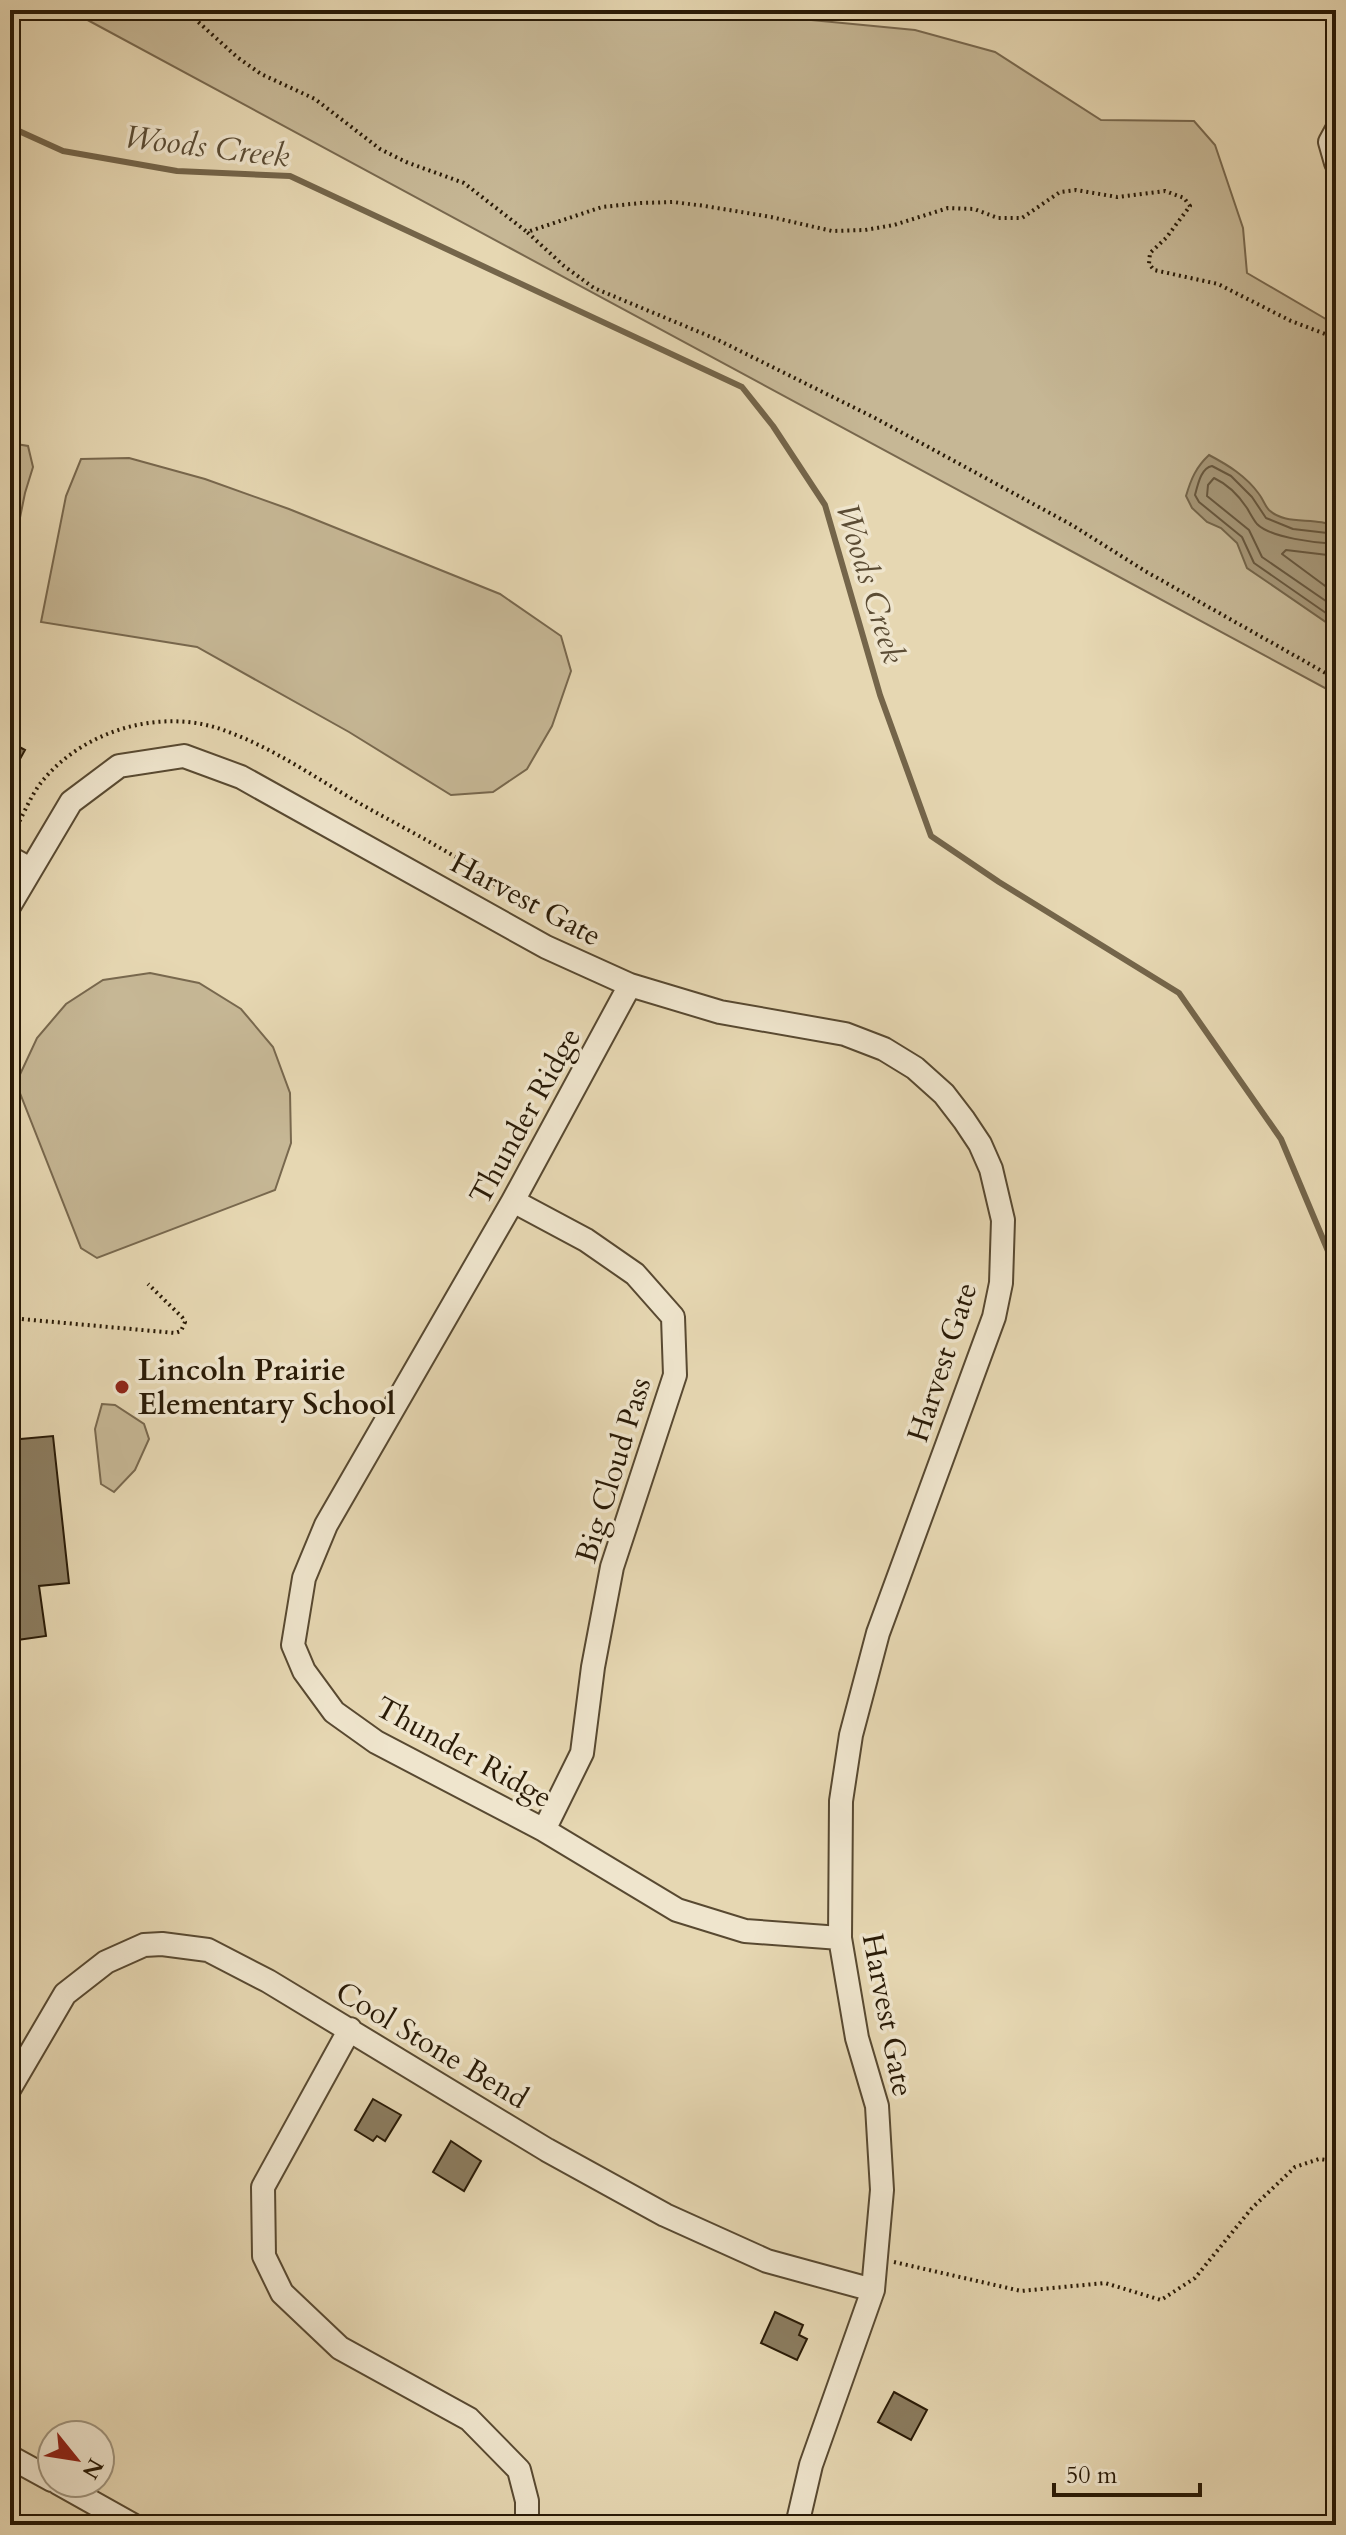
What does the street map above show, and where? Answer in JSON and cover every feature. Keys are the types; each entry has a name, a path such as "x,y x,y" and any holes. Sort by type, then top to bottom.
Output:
{"street":[{"path":"1336,131 1330,142 1336,163"},
{"name":"Harvest Gate","path":"10,905 71,802 119,766 184,756 241,777 546,947 630,985 720,1012 845,1034 884,1049 915,1068 944,1094 980,1144 991,1169 1003,1220 1001,1283 994,1317 878,1633 851,1735 841,1801 840,1938 857,2038 877,2106 882,2190 873,2290 811,2465 797,2525"},
{"path":"10,858 30,869"},
{"name":"Thunder Ridge","path":"630,985 513,1201 326,1525 304,1578 293,1645 304,1671 334,1712 376,1742 544,1830 677,1910 745,1931 840,1938"},
{"name":"Big Cloud Pass","path":"513,1201 586,1240 635,1274 673,1317 675,1375 612,1567 593,1667 582,1753 544,1830"},
{"name":"Cool Stone Bend","path":"10,2088 65,1994 106,1962 144,1945 208,1950 268,1981 547,2150 665,2215 767,2261 873,2290"},
{"path":"350,2029 263,2187 264,2256 282,2293 340,2348 469,2419 519,2470 527,2501 527,2525"},
{"path":"10,2457 36,2471"},
{"path":"87,2499 133,2525"}],"path":[{"path":"185,10 237,57 261,74 315,99 380,149 464,183 594,288 716,339 875,418 1060,518 1171,586 1336,679"},
{"path":"527,232 602,207 641,203 673,202 705,206 832,231 894,225 948,208 974,209 998,218 1022,218 1060,192 1076,190 1117,197 1165,191 1184,198 1190,206 1166,238 1150,253 1149,264 1154,270 1218,284 1291,321 1336,338"},
{"path":"10,825 16,829"},
{"path":"10,1318 175,1333 181,1331 185,1322 182,1317 148,1284"},
{"path":"876,2258 1021,2291 1105,2283 1161,2300 1195,2278 1252,2208 1295,2167 1319,2159 1336,2161"}],"shaded area":[{"path":"69,10 709,10 915,30 995,52 1101,120 1194,121 1215,145 1243,228 1247,273 1336,325 1336,694"},
{"path":"10,443 28,446 33,467 10,567"},
{"path":"129,458 205,479 289,509 500,594 561,636 571,671 552,726 527,769 493,792 451,795 349,732 197,647 41,622 66,496 81,459"},
{"path":"150,973 199,983 241,1009 273,1047 290,1093 291,1143 275,1190 97,1258 81,1248 16,1083 37,1038 66,1004 103,980"},
{"path":"102,1404 115,1405 144,1424 149,1439 135,1470 114,1492 101,1484 95,1429"}],"water":[{"path":"1209,455 1242,476 1276,515 1320,522 1336,528 1336,629 1247,568 1237,543 1192,508 1186,496 1197,469"}],"building":[{"path":"10,742 25,750 10,777"},
{"path":"53,1436 69,1583 39,1586 46,1636 10,1641 10,1440"},
{"path":"373,2099 401,2115 385,2141 377,2136 373,2141 355,2130"},
{"path":"451,2141 481,2161 464,2191 433,2172"},
{"path":"775,2312 803,2325 799,2335 807,2339 797,2360 761,2343"},
{"path":"894,2392 927,2410 911,2440 878,2422"}],"waterway":[{"name":"Woods Creek","path":"10,127 63,151 177,171 290,176 742,387 773,426 825,505 880,695 931,836 999,882 1179,993 1281,1139 1336,1270"}],"place":[{"name":"Lincoln Prairie Elementary School","path":"122,1387"}]}
